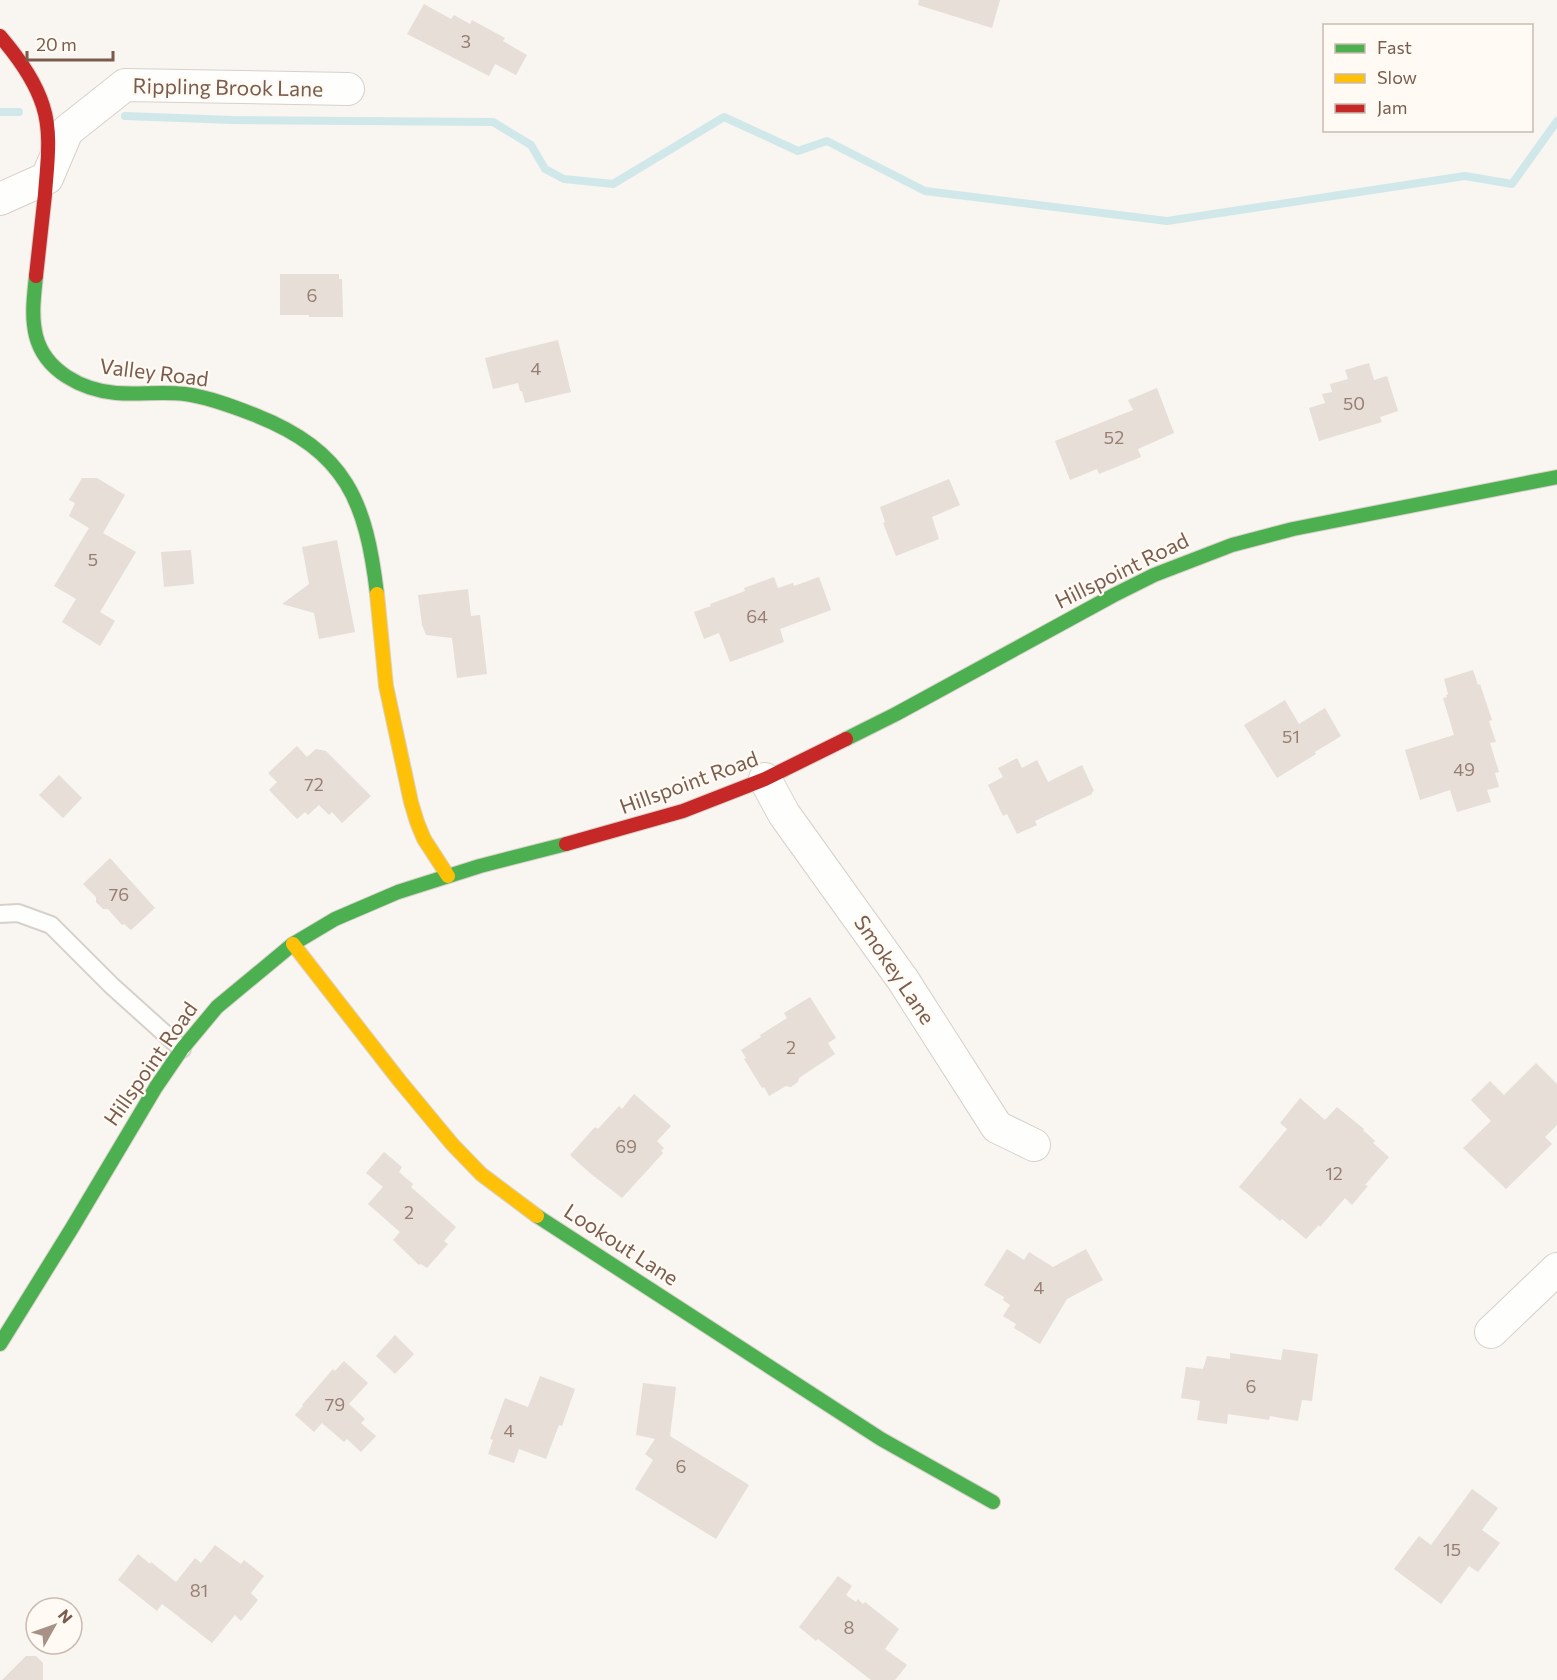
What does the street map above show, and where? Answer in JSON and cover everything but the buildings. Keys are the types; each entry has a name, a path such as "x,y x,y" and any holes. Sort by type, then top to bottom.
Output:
{"street":[{"name":"Valley Road","path":"0,36 30,77 39,96 45,115 49,145 34,291 34,319 39,344 52,364 65,377 89,387 116,393 165,392 193,395 250,412 272,422 325,456 349,488 366,532 372,558 386,684 412,806 422,835 448,876"},
{"name":"Rippling Brook Lane","path":"47,178 67,131 125,85 348,89"},
{"path":"0,199 47,178"},
{"name":"Hillspoint Road","path":"0,1344 156,1087 182,1049 217,1007 293,944 335,919 398,892 682,811 765,779 896,714 1114,595 1154,575 1205,554 1250,539 1293,529 1557,477"},
{"name":"Smokey Lane","path":"765,779 784,814 903,980 997,1127 1034,1145"},
{"name":"Lookout Lane","path":"293,944 399,1080 452,1144 481,1174 528,1210 871,1433 993,1502"},
{"path":"1491,1332 1557,1269"}],"lane":[{"path":"0,914 18,913 51,925 112,986 182,1049"}],"waterway":[{"path":"0,112 19,112"},
{"path":"125,116 232,120 493,122 531,145 545,169 564,179 613,184 724,117 798,151 827,141 925,191 1167,221 1465,176 1512,184 1557,121"}],"traffic: fast":[{"path":"36,276 33,314 36,336 41,348 56,369 78,383 116,393 176,393 220,402 286,429 311,445 331,463 346,483 358,506 366,532 377,594"},
{"path":"846,739 1114,595 1154,575 1232,545 1293,529 1557,477"},
{"path":"0,1344 156,1087 182,1049 217,1007 293,944 335,919 398,892 480,866 566,844"},
{"path":"537,1216 881,1439 993,1502"}],"traffic: slow":[{"path":"377,594 386,686 411,802 424,839 448,876"},
{"path":"293,944 452,1144 481,1174 537,1216"}],"traffic: jam":[{"path":"0,36 31,78 46,117 47,172 36,276"},
{"path":"566,844 683,811 765,779 846,739"}]}
